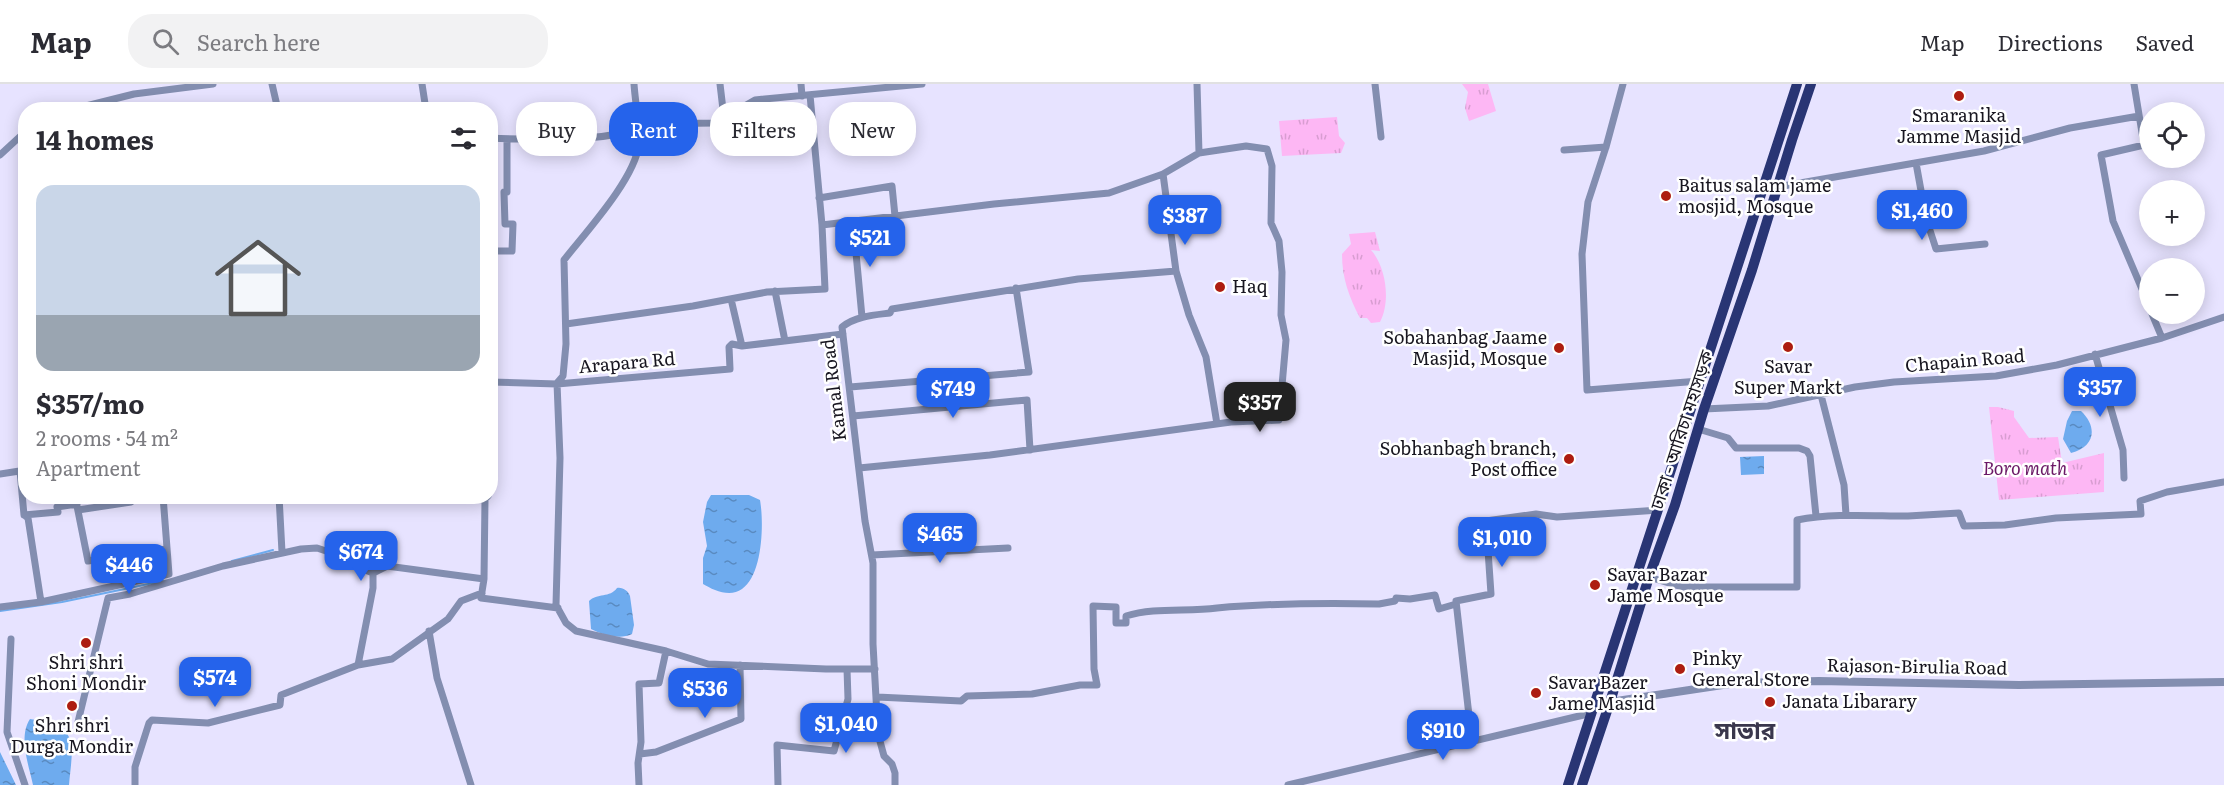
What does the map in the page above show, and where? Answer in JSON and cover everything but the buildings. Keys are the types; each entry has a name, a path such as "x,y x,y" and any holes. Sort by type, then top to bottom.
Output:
{"highway":[{"name":"ঢাকা - আরিচা মহাসড়ক","path":"1568,785 1797,84"},
{"name":"ঢাকা - আরিচা মহাসড়ক","path":"1582,785 1649,577 1676,505 1704,408 1752,270 1811,84"}],"street":[{"path":"102,102 134,94 213,84"},
{"path":"272,84 276,102"},
{"path":"422,84 425,102"},
{"path":"634,84 635,102"},
{"path":"720,84 722,102"},
{"path":"566,324 775,291 825,289 819,198 806,96 801,84"},
{"path":"751,102 922,84"},
{"path":"1197,84 1199,153"},
{"path":"1376,84 1381,137"},
{"path":"1623,84 1588,202 1582,254 1587,390 1700,381"},
{"path":"1777,187 1984,152 2070,128 2139,116 2134,84"},
{"path":"498,138 582,138 609,135"},
{"path":"0,155 18,138"},
{"path":"498,251 512,251 513,224 505,224 504,210 504,192 507,192 507,139"},
{"path":"822,225 994,204 1108,194 1163,174 1199,153 1246,146 1267,149 1272,166 1271,223 1279,241 1282,272 1281,315 1286,340 1279,420 1217,424 1030,450 859,468"},
{"path":"2139,146 2102,155 2113,220 2139,282"},
{"path":"1564,150 1606,147"},
{"path":"635,156 616,195 564,260 567,344 563,376 557,384 560,458 556,589 558,608 566,623 576,631 708,663 875,669"},
{"path":"1916,163 1926,218 1936,249 1985,244"},
{"path":"1163,174 1176,270 1189,315 1206,357 1217,424"},
{"path":"819,198 892,186 895,216"},
{"path":"853,221 862,317 891,313 892,309 1016,288 1078,279 1176,270"},
{"path":"850,387 1029,372 1016,288"},
{"path":"775,291 785,341"},
{"path":"731,299 742,346 843,334"},
{"name":"Kamal Road","path":"862,317 842,327 872,555 873,644 878,734 884,756 892,764 896,785"},
{"name":"Chapain Road","path":"1704,408 1768,406 1855,387 1894,382 1996,376 2057,365 2162,338 2224,317"},
{"path":"2156,324 2162,338"},
{"name":"Arapara Rd","path":"498,382 557,384 730,369 729,347 732,344 742,346"},
{"path":"2095,354 2123,450 2124,478"},
{"path":"1821,395 1844,485 1846,515"},
{"path":"853,416 1027,400 1030,450"},
{"path":"1698,429 1728,438 1736,448 1799,448 1808,451 1816,516"},
{"path":"0,474 18,472"},
{"path":"1649,577 1682,587 1797,587 1797,520 1816,516 1908,516 1959,513 1964,526 2141,514 2140,501 2167,492 2224,482"},
{"path":"24,504 41,602"},
{"path":"24,515 58,512 57,507 76,504 88,561 166,549"},
{"path":"0,607 41,602 170,574 163,504"},
{"path":"279,504 282,552"},
{"path":"485,504 484,579 481,598 558,608"},
{"path":"877,698 961,701 967,696 1032,694 1080,685 1097,685 1094,669 1093,606 1116,607 1116,623 1126,623 1126,616 1140,613 1248,604 1378,604 1395,601 1396,598 1410,599 1435,595 1438,609 1456,604 1456,601 1491,594 1486,522 1536,514 1557,517 1659,510"},
{"path":"78,722 108,598 130,594 223,566 282,552 317,548 373,573 387,566 484,579"},
{"path":"872,555 1008,548"},
{"path":"358,665 373,588 373,573"},
{"path":"135,785 135,767 149,723 152,720 208,723 280,705 281,695 358,665 392,659 448,618 461,601 482,593"},
{"path":"1456,604 1472,742"},
{"path":"429,631 437,678 471,785"},
{"path":"11,639 7,732 25,785"},
{"path":"639,785 641,742 639,684 659,683 666,651"},
{"path":"639,754 657,752 741,718 740,665"},
{"path":"778,785 777,745 834,751 848,699 847,669"},
{"name":"Rajason-Birulia Road","path":"1610,702 1736,683 1819,681 2019,685 2224,682"},
{"path":"1288,785 1592,713"}],"green space":[{"path":"1462,84 1488,84 1496,111 1469,121 1465,108 1468,92"},
{"path":"1337,117 1339,136 1345,143 1341,153 1282,156 1279,121"},
{"path":"1375,232 1380,251 1371,250 1380,265 1386,294 1380,322 1371,323 1367,318 1360,318 1353,303 1345,279 1342,254 1351,244 1349,234"},
{"name":"Boro math","path":"1989,407 2014,411 2014,417 2029,438 2058,437 2062,463 2104,453 2104,492 1999,500"}],"water":[{"path":"2072,411 2081,411 2092,430 2085,446 2071,453 2063,439"},
{"path":"1764,456 1764,474 1741,475 1740,457"},
{"path":"711,495 749,495 760,500 762,534 758,560 749,582 737,592 717,591 703,584 703,558 707,546 703,522 707,502"},
{"path":"617,588 625,590 630,596 634,625 632,634 622,637 606,635 591,629 589,601 611,593"},
{"path":"30,719 58,726 70,738 72,757 69,785 33,785 25,743 25,734"},
{"path":"0,752 16,785 0,785"}],"waterway":[{"path":"232,561 273,550"},
{"path":"0,611 62,602 163,581"}],"place":[{"name":"Smaranika Jamme Masjid","path":"1959,96"},
{"name":"Baitus salam jame mosjid, Mosque","path":"1666,196"},
{"name":"Haq","path":"1220,287"},
{"name":"Savar Super Markt","path":"1788,347"},
{"name":"Sobahanbag Jaame Masjid, Mosque","path":"1559,348"},
{"name":"Sobhanbagh branch, Post office","path":"1569,459"},
{"name":"Savar Bazar Jame Mosque","path":"1595,585"},
{"name":"Shri shri Shoni Mondir","path":"86,643"},
{"name":"Pinky General Store","path":"1680,669"},
{"name":"Savar Bazer Jame Masjid","path":"1536,693"},
{"name":"Janata Libarary","path":"1770,702"},
{"name":"Shri shri Durga Mondir","path":"72,706"}],"district":[{"name":"সাভার","path":"1745,731"}]}
